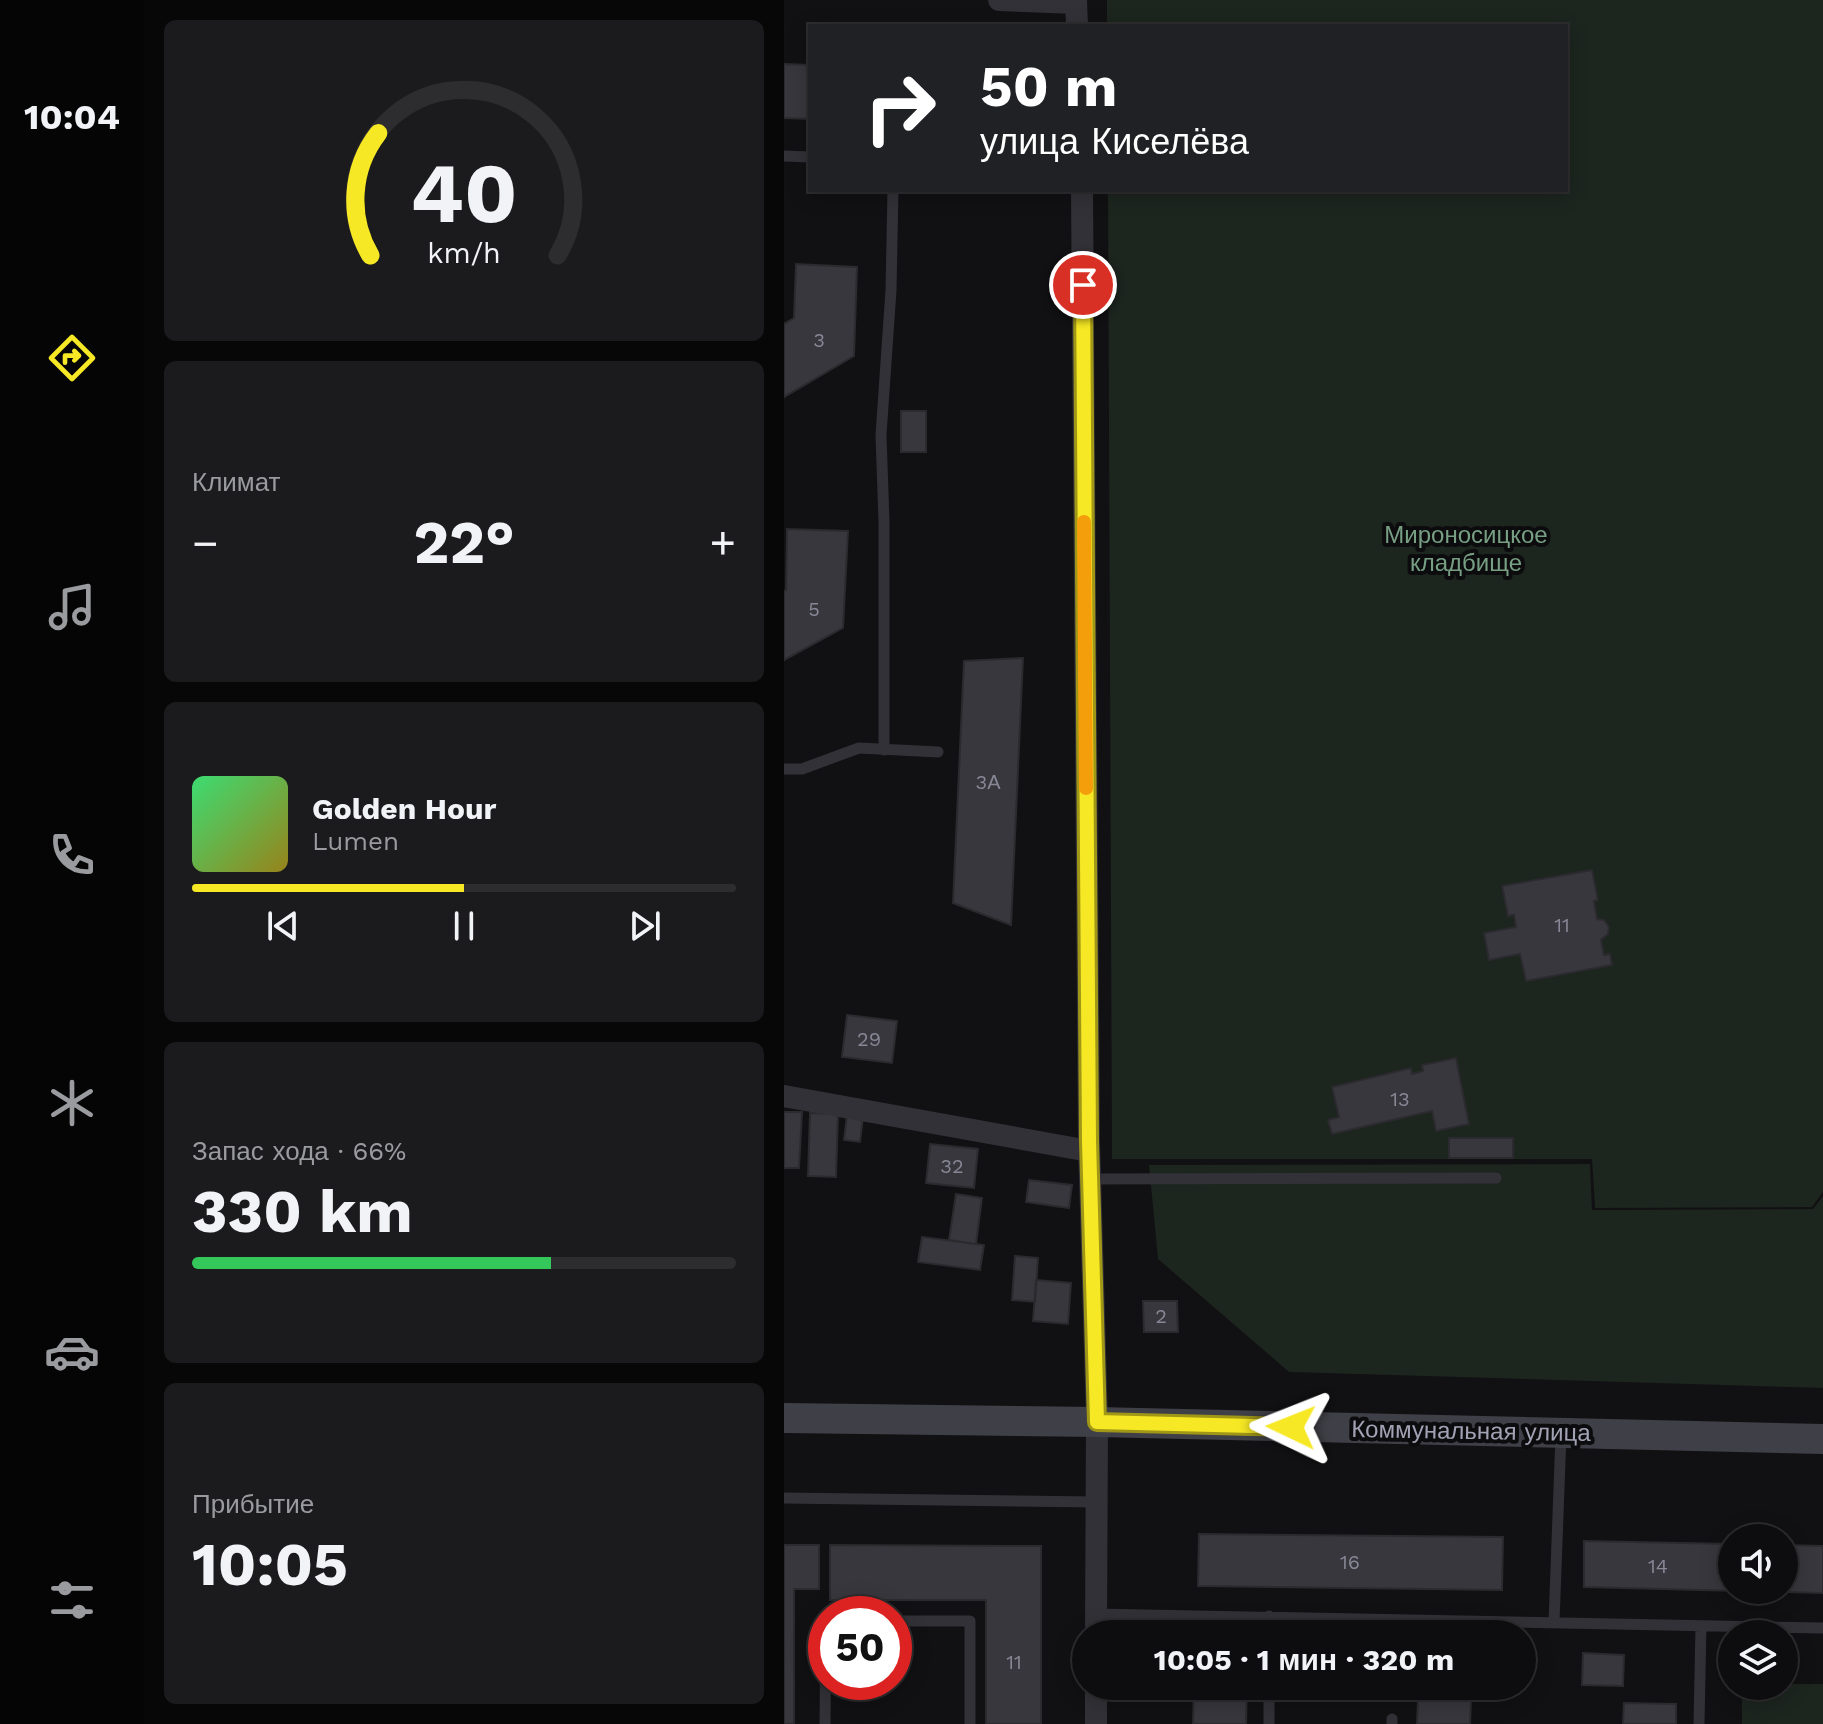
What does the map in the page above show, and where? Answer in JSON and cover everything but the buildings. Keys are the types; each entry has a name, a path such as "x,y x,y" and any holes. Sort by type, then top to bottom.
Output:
{"main road":[{"name":"Коммунальная улица","path":"784,1418 1823,1439"}],"street":[{"path":"999,0 1076,2 1077,24"},
{"path":"1082,192 1089,1151 1097,1422 1096,1620"},
{"path":"784,1096 1089,1151"},
{"path":"1096,1700 1096,1724"}],"lane":[{"path":"784,156 808,157"},
{"path":"884,750 881,435 891,290 893,192"},
{"path":"784,769 802,769 859,748 938,752"},
{"path":"1091,1179 1496,1178"},
{"path":"1554,1622 1561,1434"},
{"path":"784,1498 1096,1502"},
{"path":"1182,1620 1269,1616 1823,1628"},
{"path":"912,1621 970,1621 970,1724"},
{"path":"1699,1724 1701,1626"},
{"path":"825,1700 825,1724"},
{"path":"1269,1700 1269,1724"}],"green space":[{"name":"Мироносицкое кладбище","path":"1107,0 1823,0 1823,1192 1812,1207 1595,1208 1592,1159 1112,1159 1108,192 1568,192 1568,24 1107,24"},
{"path":"1590,1164 1592,1210 1813,1209 1823,1196 1823,1388 1289,1372 1158,1259 1149,1165"},
{"path":"1798,1684 1823,1684 1823,1724 1742,1724 1742,1700 1798,1700"}],"slow traffic":[{"path":"1084,522 1086,788"}],"route":[{"path":"1083,285 1089,1141 1097,1422 1291,1427"}]}
